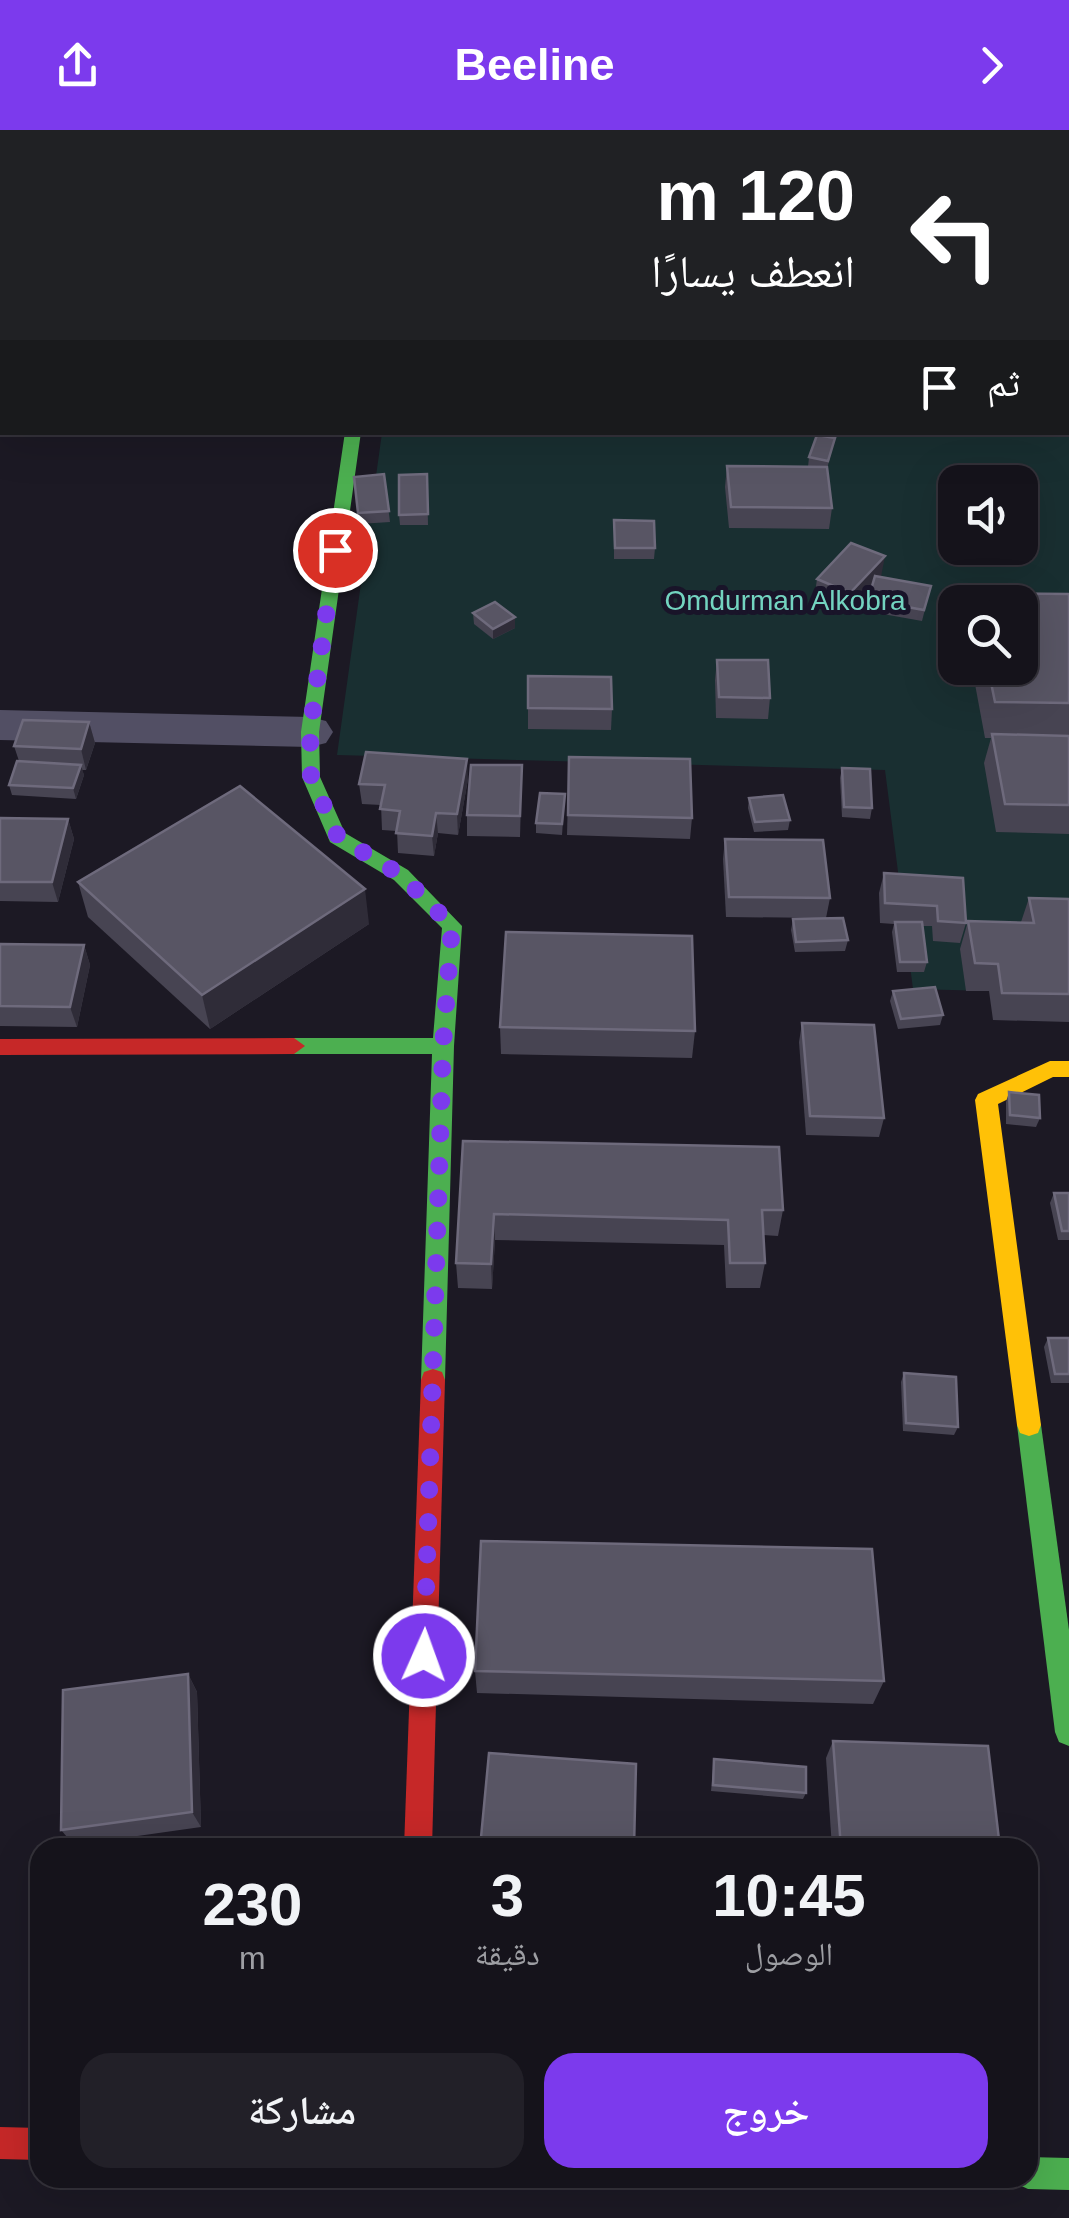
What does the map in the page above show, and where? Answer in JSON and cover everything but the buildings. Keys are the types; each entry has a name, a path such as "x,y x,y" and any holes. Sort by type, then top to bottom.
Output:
{"street":[{"path":"353,435 310,732 311,777 338,837 401,875 452,926 443,1046 418,1838"},
{"path":"0,726 310,732"},
{"path":"0,1047 443,1046"},
{"path":"1069,1069 1050,1069 986,1100 1069,1732"},
{"path":"0,2143 30,2144"},
{"path":"1038,2174 1069,2174"}],"green space":[{"name":"Omdurman Alkobra","path":"382,435 1069,435 1069,993 913,989 885,770 337,755"}],"traffic: fast":[{"path":"353,435 310,732 311,777 337,837 401,875 452,926 443,1046 433,1380"},
{"path":"294,1046 443,1046"},
{"path":"1029,1425 1069,1732"},
{"path":"1038,2173 1069,2174"}],"traffic: slow":[{"path":"1029,1425 986,1100 1050,1069 1069,1069"}],"traffic: jam":[{"path":"0,1047 294,1046"},
{"path":"418,1838 433,1380"},
{"path":"0,2143 30,2144"}],"route":[{"path":"335,550 310,732 311,777 338,837 401,875 452,926 443,1046 424,1656"}]}
